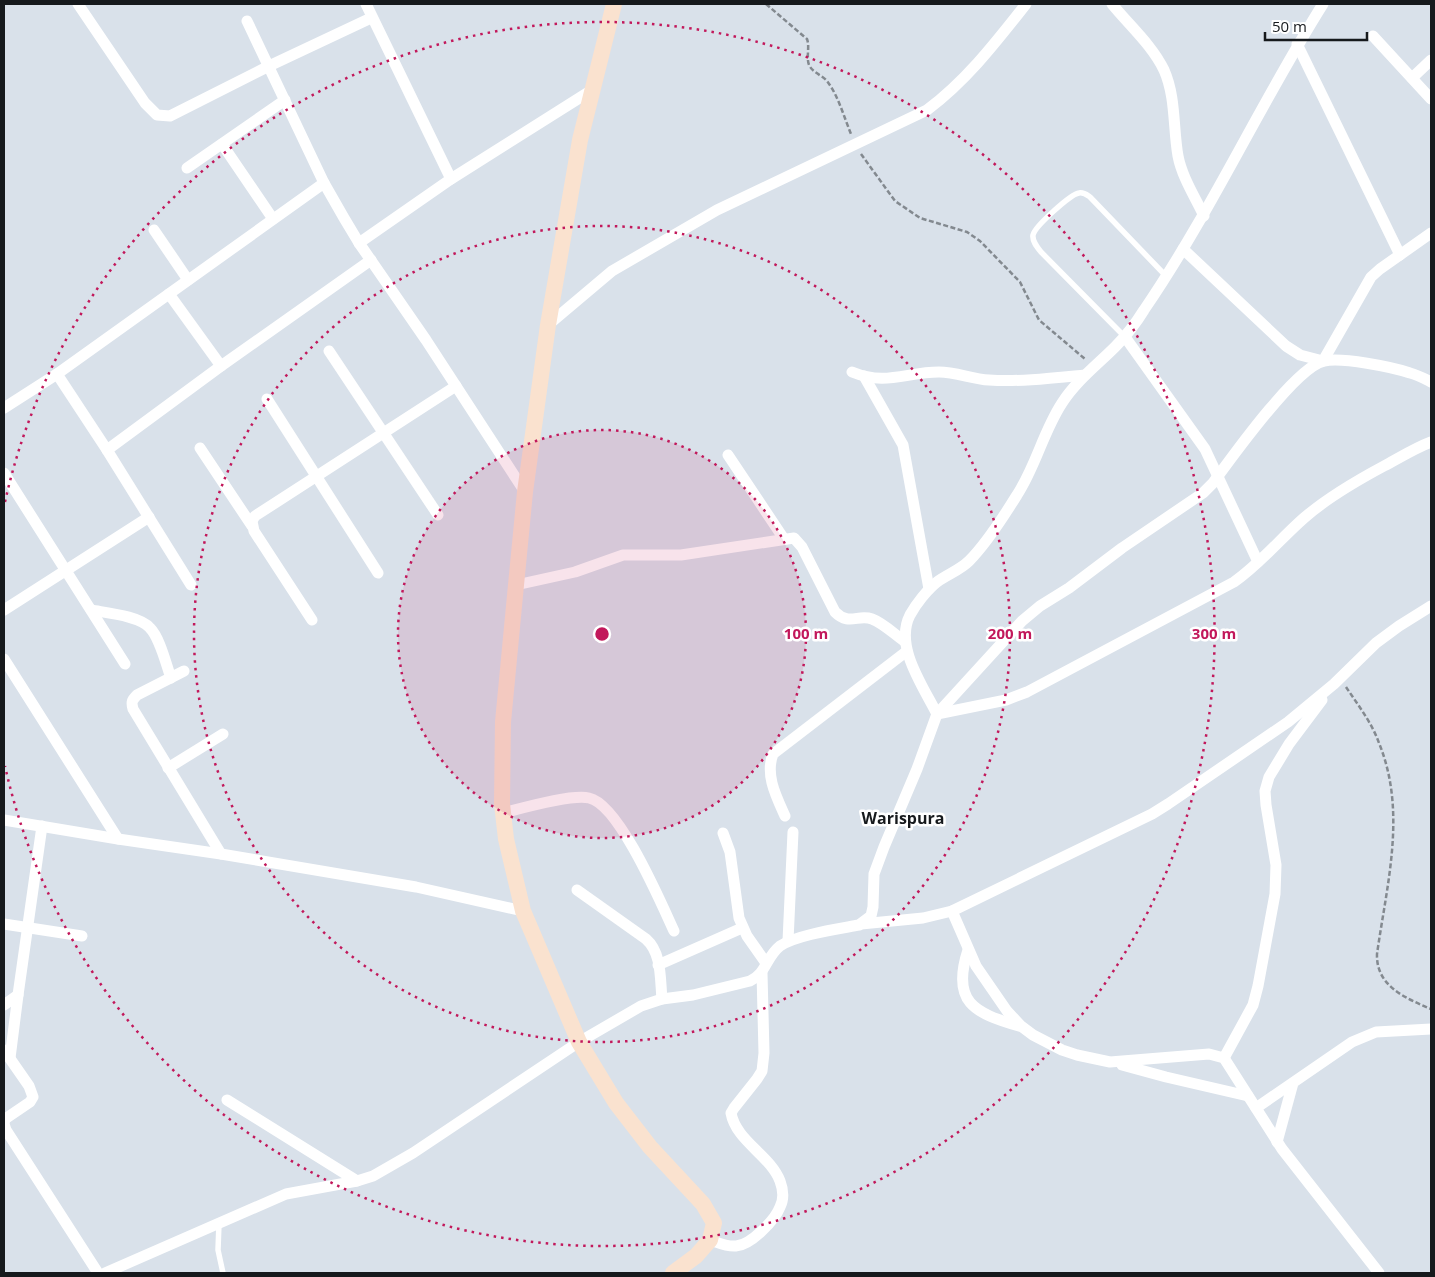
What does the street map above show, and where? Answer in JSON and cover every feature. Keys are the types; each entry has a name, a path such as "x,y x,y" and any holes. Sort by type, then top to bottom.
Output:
{"street":[{"path":"78,4 146,103 157,114 170,116 182,112 269,66 371,18"},
{"path":"366,4 371,18 451,179"},
{"path":"614,4 592,90 568,204 548,325 525,492 502,722 503,813 506,839 523,911 578,1042 616,1103 650,1147 704,1204 714,1223 710,1240 696,1256 673,1273"},
{"path":"548,325 612,271 736,199 927,110 941,100 978,64 1026,4"},
{"path":"1112,4 1152,51 1163,69 1170,92 1178,157 1185,177 1204,216"},
{"path":"937,714 917,675 906,646 906,630 910,615 929,589 957,570 979,550 1018,494 1033,467 1053,418 1062,402 1085,375 1124,337 1144,311 1204,216 1297,44 1323,4"},
{"path":"247,21 324,183 359,243 525,492"},
{"path":"1373,36 1431,99"},
{"path":"1297,44 1400,255"},
{"path":"1412,78 1431,60"},
{"path":"359,243 451,179 592,90"},
{"path":"187,168 285,100"},
{"path":"222,144 273,219"},
{"path":"4,408 57,374 324,183"},
{"path":"154,230 188,280"},
{"path":"859,925 871,916 874,874 917,769 937,714 1022,621 1040,606 1069,588 1122,548 1203,493 1284,392 1307,370 1323,361 1371,278 1380,268 1431,233"},
{"path":"1183,249 1286,346 1300,355 1323,361 1343,359 1411,373 1431,382"},
{"path":"108,450 221,366 371,260"},
{"path":"169,294 221,366"},
{"path":"1124,337 1200,441 1258,562"},
{"path":"329,351 438,515"},
{"path":"852,372 886,379 941,372 978,379 999,380 1085,375"},
{"path":"57,374 108,450 191,586"},
{"path":"864,376 903,445 929,589"},
{"path":"252,526 252,521 256,516 456,386"},
{"path":"267,399 378,573"},
{"path":"937,714 1006,700 1027,692 1234,582 1303,519 1327,500 1416,448 1431,442"},
{"path":"200,448 312,620"},
{"path":"728,455 784,539"},
{"path":"4,473 125,664"},
{"path":"4,610 149,517"},
{"path":"516,585 575,572 623,555 688,554 794,538 799,543 835,612 840,617 852,620 870,618 906,646"},
{"path":"105,1273 286,1194 357,1181 373,1176 413,1153 578,1042 641,1006 662,999 688,996 757,978 773,952 788,941 859,925 922,918 952,911 1152,814 1288,722 1376,643 1431,606"},
{"path":"92,610 137,620 149,626 155,635 171,678"},
{"path":"784,816 771,777 769,764 773,754 906,646"},
{"path":"4,659 118,839"},
{"path":"184,671 137,695 132,699 132,709 221,854"},
{"path":"1224,1058 1253,1005 1276,894 1276,866 1265,791 1269,778 1289,744 1337,680"},
{"path":"168,768 223,734"},
{"path":"503,813 574,798 591,798 599,801 607,808 636,853 674,931"},
{"path":"4,820 416,887 523,911"},
{"path":"42,826 18,995 7,1054 29,1086 33,1097 30,1102 6,1119 4,1124 6,1130 98,1273"},
{"path":"788,941 793,832"},
{"path":"710,1240 729,1246 747,1243 775,1217 781,1205 783,1193 775,1171 736,1126 731,1113 762,1071 764,1053 764,968 742,928 730,852 723,833"},
{"path":"577,890 646,938 653,945 658,965 662,999"},
{"path":"952,911 976,966 1007,1011 1021,1026 1034,1035 1062,1050 1077,1055 1166,1078 1248,1096"},
{"path":"4,924 82,936"},
{"path":"658,965 742,928"},
{"path":"968,950 962,976 963,987 974,1008 988,1016 1021,1026"},
{"path":"4,1005 18,995"},
{"path":"1256,1108 1352,1042 1363,1037 1376,1032 1431,1029"},
{"path":"1110,1062 1209,1054 1224,1058 1277,1142 1379,1273"},
{"path":"1277,1142 1293,1083"},
{"path":"227,1100 357,1181"}],"lane":[{"path":"1124,337 1041,252 1034,240 1033,233 1038,226 1071,197 1078,193 1084,193 1166,276"},
{"path":"219,1223 218,1250 223,1273"}],"path":[{"path":"766,4 807,39 809,43 808,64 814,72 827,81 855,145 895,201 920,218 967,232 980,241 1020,282 1039,320 1094,366"},
{"path":"1337,680 1379,741 1392,791 1394,817 1393,849 1377,954 1379,970 1383,978 1397,993 1431,1010"}],"district":[{"name":"Warispura","path":"903,818"}]}
